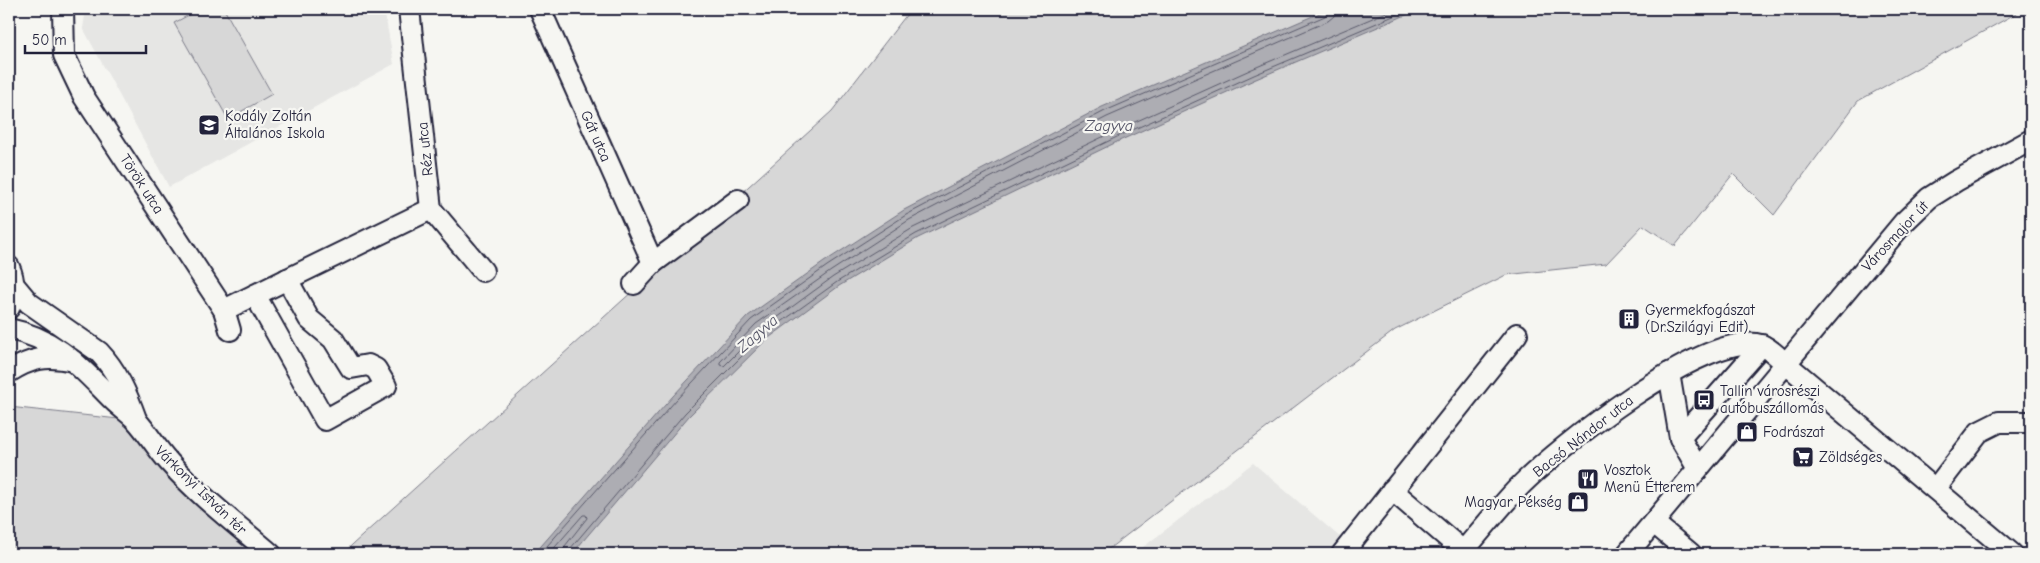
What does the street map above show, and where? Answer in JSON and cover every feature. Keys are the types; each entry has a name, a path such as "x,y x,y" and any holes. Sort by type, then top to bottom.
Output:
{"street":[{"name":"Török utca","path":"63,9 64,55 84,97 224,310 230,330"},
{"name":"Réz utca","path":"409,9 432,209"},
{"name":"Gát utca","path":"540,9 653,263"},
{"name":"Városmajor út","path":"1627,554 1904,222 1928,198 2031,140"},
{"path":"634,284 653,263 738,200"},
{"path":"224,310 432,209 483,271"},
{"path":"9,308 12,301 11,276"},
{"name":"Várkonyi István tér","path":"11,276 29,303 105,359 126,391 137,421"},
{"path":"255,295 325,420 386,386 376,369 368,365 351,368 333,339 309,319 287,279"},
{"name":"Várkonyi István tér","path":"9,329 33,336 57,347 75,361 114,401 137,421 169,463 203,496 270,554"},
{"path":"1342,554 1517,334"},
{"path":"1698,469 1680,438 1669,373 1684,364 1720,350 1743,344 1762,345 1936,488 2012,554"},
{"path":"1680,438 1762,345"},
{"path":"9,372 25,362 41,358 60,358 75,361"},
{"name":"Bacsó Nándor utca","path":"1392,490 1462,553 1518,488 1543,466 1603,418 1669,373"},
{"path":"1936,488 1979,432 1999,422 2031,422"},
{"path":"1654,523 1691,554"}],"shaded area":[{"name":"Kodály Zoltán Általános Iskola","path":"86,9 384,9 394,64 169,187 83,28"},
{"path":"200,9 224,9 272,94 228,119 174,23"},
{"path":"911,9 2024,9 1858,101 1774,215 1733,174 1675,246 1643,225 1606,264 1506,275 1395,330 1102,554 342,554 832,111"},
{"path":"9,407 137,421 271,554 9,554"},
{"path":"1253,463 1341,538 1327,554 1134,554"}],"water":[{"name":"Zagyva","path":"1329,9 1420,9 1256,79 1119,141 918,238 839,286 766,340 689,416 572,554 534,554 673,396 748,316 824,262 904,210 1102,107"}],"place":[{"name":"Kodály Zoltán Általános Iskola","path":"209,125"},
{"name":"Gyermekfogászat (Dr.Szilágyi Edit)","path":"1629,319"},
{"name":"Tallin városrészi autóbuszállomás","path":"1704,400"},
{"name":"Fodrászat","path":"1747,432"},
{"name":"Zöldséges","path":"1803,457"},
{"name":"Vosztok Menü Étterem","path":"1588,479"},
{"name":"Magyar Pékség","path":"1578,502"}]}
